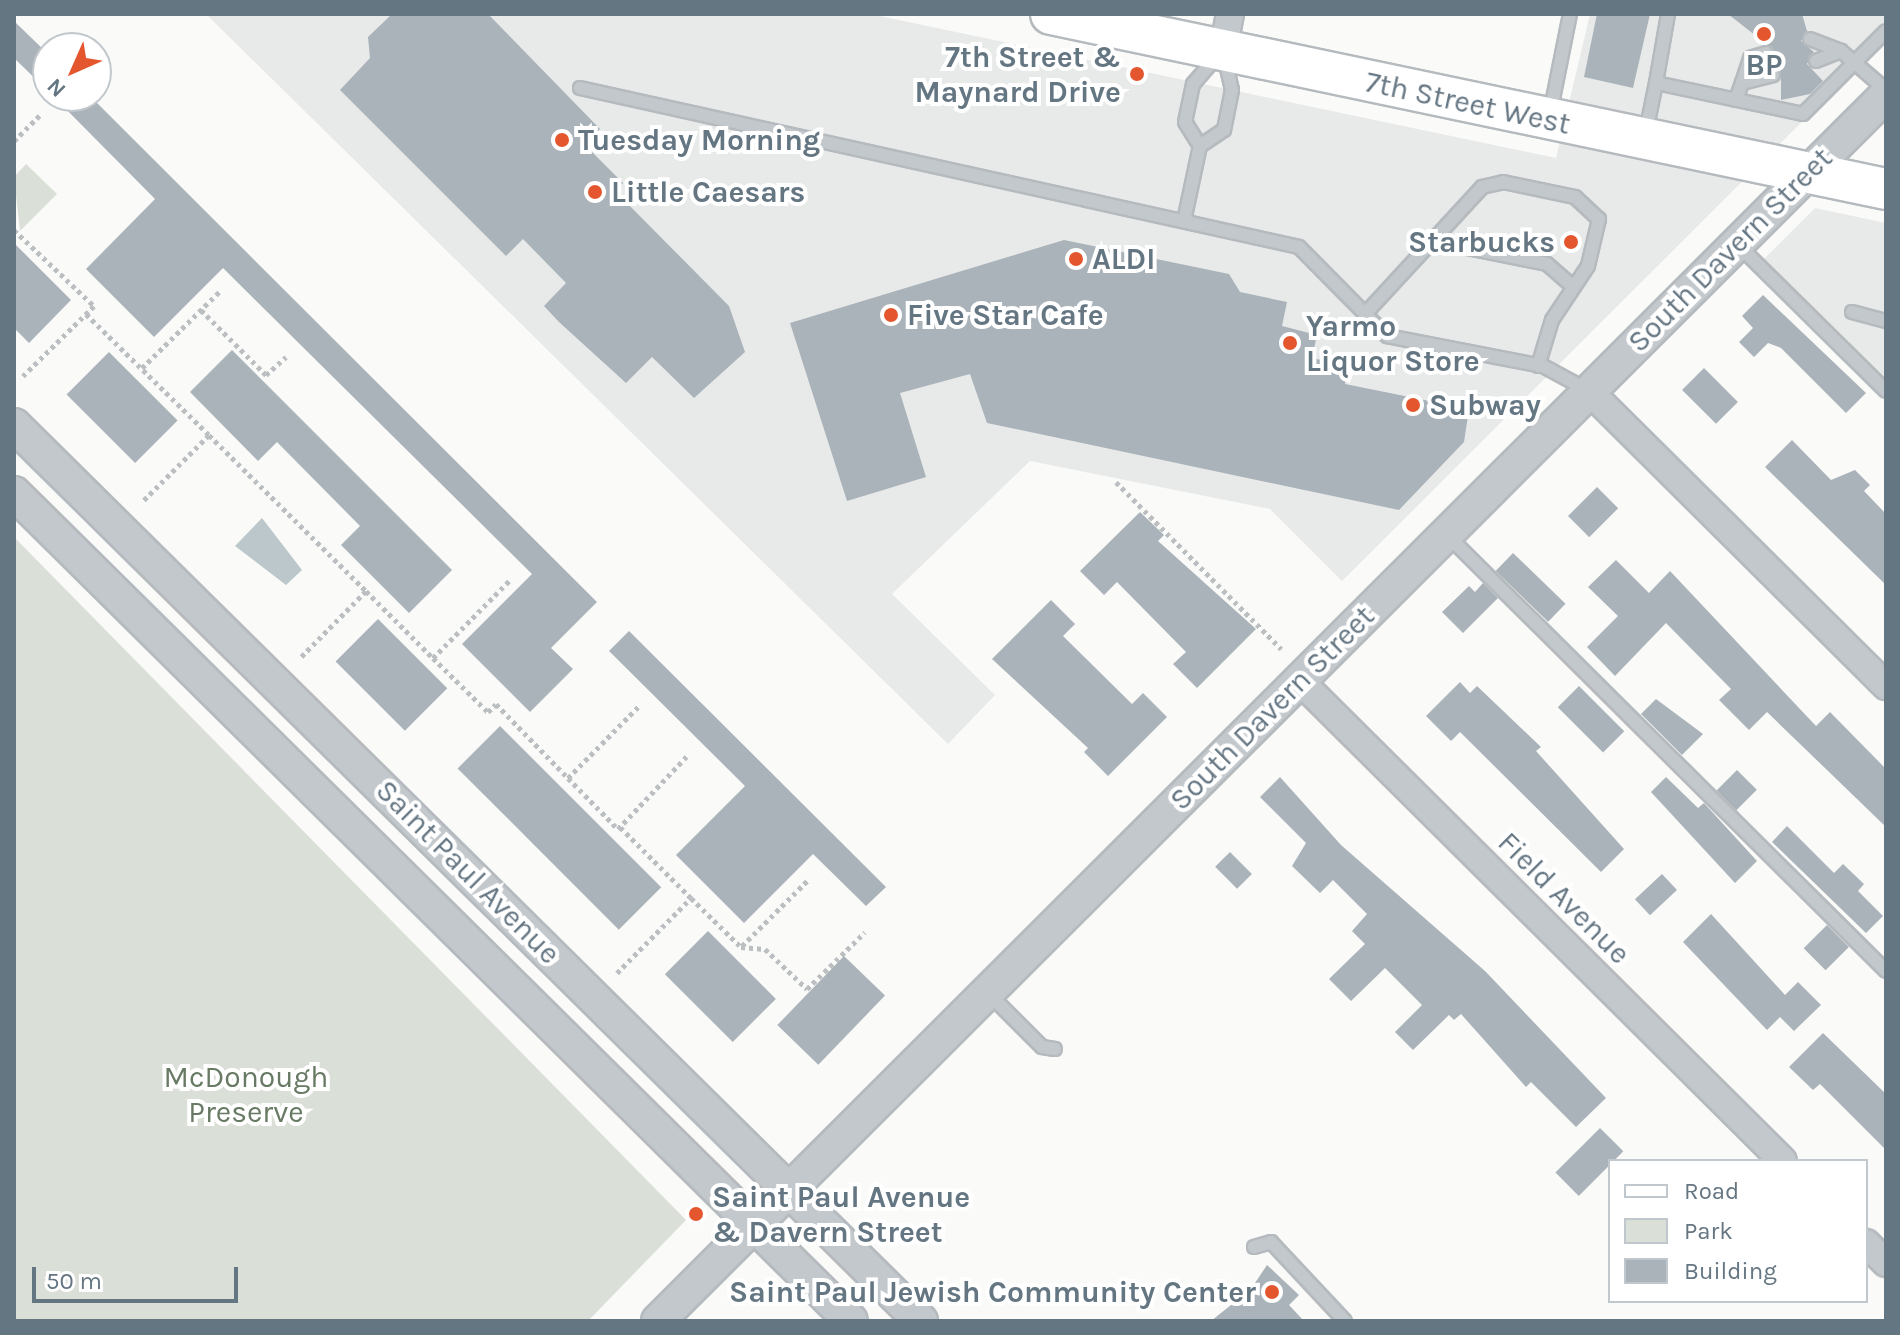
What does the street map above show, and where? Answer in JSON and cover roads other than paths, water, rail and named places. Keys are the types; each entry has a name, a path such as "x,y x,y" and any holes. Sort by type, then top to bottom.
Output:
{"main road":[{"name":"7th Street West","path":"1051,14 1226,32 1549,121 1886,189"}],"street":[{"name":"South Davern Street","path":"658,1321 989,994 1445,534 1739,246 1886,92"},
{"path":"1589,391 1886,686"},
{"name":"Saint Paul Avenue","path":"14,425 921,1321"},
{"name":"Saint Paul Avenue","path":"14,493 851,1321"},
{"name":"Field Avenue","path":"1299,680 1781,1159"},
{"path":"1868,1245 1886,1263"}],"lane":[{"path":"1549,121 1570,14"},
{"path":"1645,139 1668,14"},
{"path":"1656,83 1803,114 1886,31"},
{"path":"1200,146 1224,130 1232,90 1226,32"},
{"path":"1184,221 1200,146 1185,122 1193,84 1226,32"},
{"path":"1810,39 1841,51 1886,92"},
{"path":"1816,61 1841,51"},
{"path":"1736,100 1750,58 1766,53"},
{"path":"1742,83 1773,75"},
{"path":"580,88 1299,247 1387,336 1538,366 1589,391"},
{"path":"1365,314 1482,187 1503,182 1575,197 1599,219 1588,266 1552,320 1538,366"},
{"path":"1433,241 1547,264 1573,287"},
{"path":"1739,246 1886,391"},
{"path":"1852,312 1886,321"},
{"path":"1445,534 1886,971"},
{"path":"989,994 1042,1047 1055,1049"},
{"path":"1254,1247 1271,1242 1345,1321"}],"place":[{"name":"BP","path":"1764,34"},
{"name":"7th Street & Maynard Drive","path":"1137,74"},
{"name":"Tuesday Morning","path":"562,140"},
{"name":"Little Caesars","path":"595,192"},
{"name":"Starbucks","path":"1571,242"},
{"name":"ALDI","path":"1076,259"},
{"name":"Five Star Cafe","path":"891,315"},
{"name":"Yarmo Liquor Store","path":"1290,343"},
{"name":"Subway","path":"1413,405"},
{"name":"Saint Paul Avenue & Davern Street","path":"696,1214"},
{"name":"Saint Paul Jewish Community Center","path":"1272,1292"}],"park label":[{"name":"McDonough Preserve","path":"246,1094"}]}
